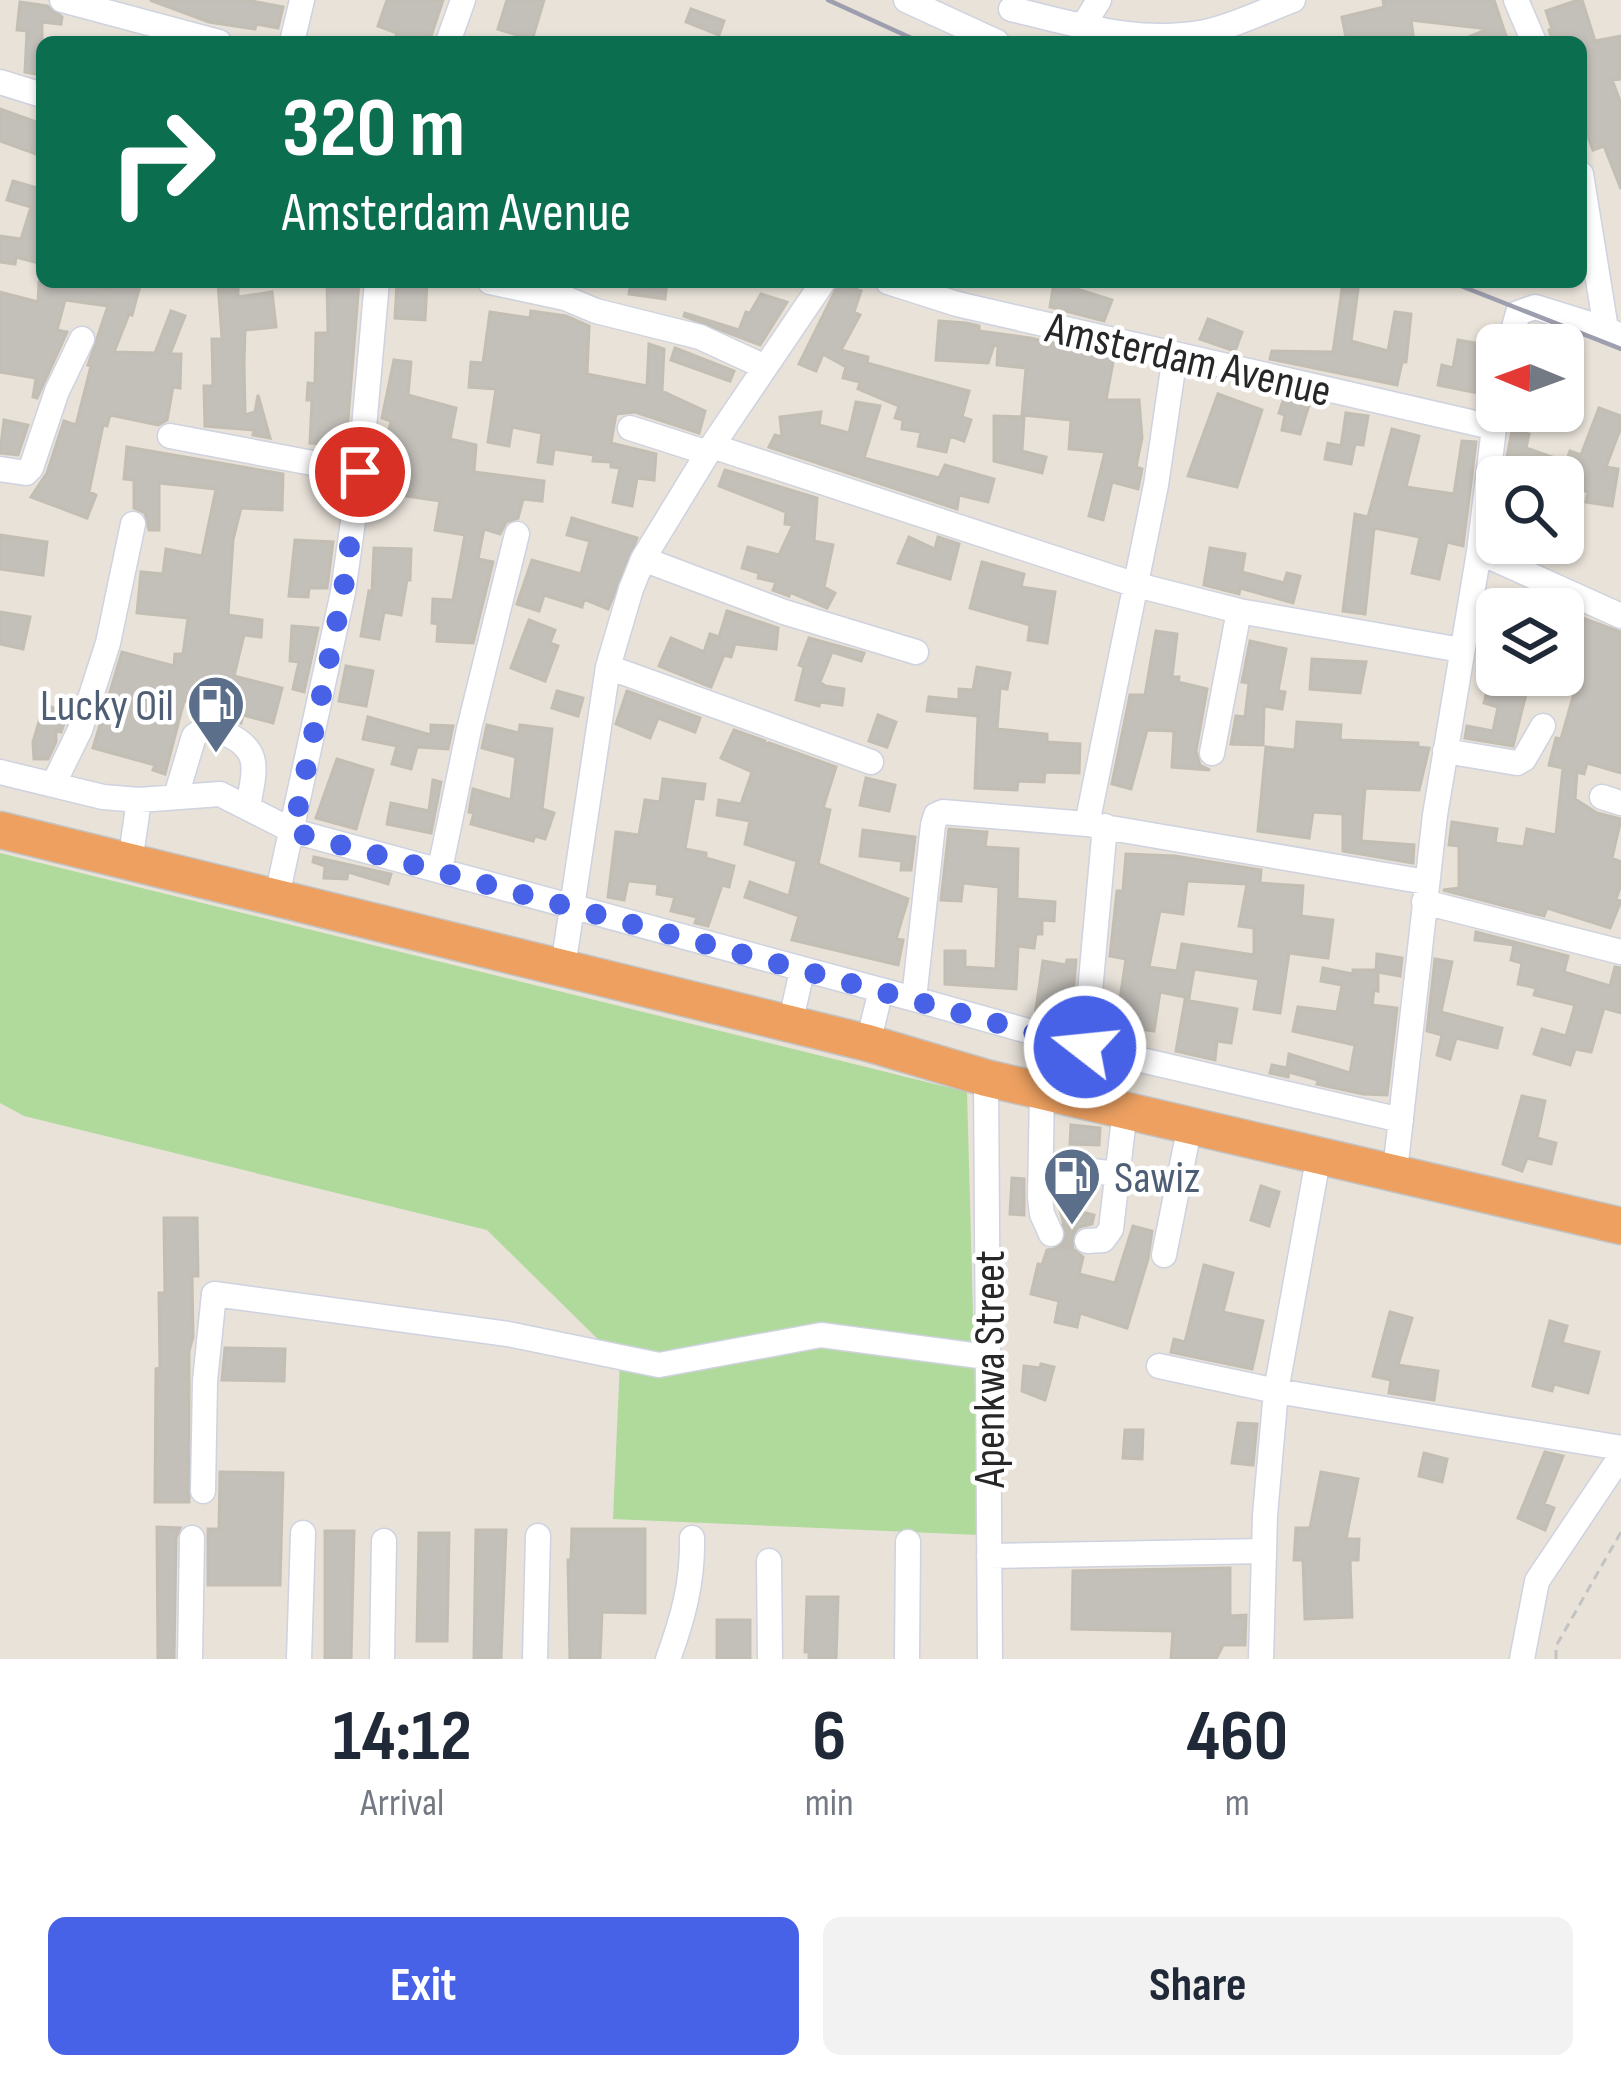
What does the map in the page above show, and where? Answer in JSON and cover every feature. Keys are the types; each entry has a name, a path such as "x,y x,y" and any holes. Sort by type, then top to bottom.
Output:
{"highway":[{"path":"0,830 868,1043 986,1078 1621,1226"}],"street":[{"path":"62,0 197,36"},
{"path":"293,36 302,0"},
{"path":"450,36 463,0"},
{"path":"906,0 987,36"},
{"path":"1083,26 1099,0"},
{"path":"1172,36 1208,32 1293,0"},
{"path":"1516,0 1531,36"},
{"path":"1003,36 1012,4 1083,26 1141,36"},
{"path":"0,82 36,93"},
{"path":"1515,324 1518,313 1535,307 1613,332 1587,204"},
{"path":"277,896 343,592 360,472 376,288"},
{"path":"518,288 700,337 765,367"},
{"path":"562,967 608,667 643,559 819,288"},
{"name":"Amsterdam Avenue","path":"907,288 1175,355 1476,412"},
{"path":"0,469 26,473 31,468 57,392 82,339"},
{"path":"1085,1047 1096,825 1175,355"},
{"path":"630,428 1133,584 1239,610 1461,650"},
{"path":"170,436 360,472"},
{"path":"53,785 80,730 102,662 133,524"},
{"path":"440,869 518,534"},
{"path":"643,559 784,613 916,652"},
{"path":"1395,1171 1425,892 1477,564"},
{"path":"1506,564 1621,616"},
{"path":"1213,753 1239,610"},
{"path":"608,667 871,762"},
{"path":"1445,751 1517,763 1543,726"},
{"path":"176,796 194,736 214,728 243,742 252,752 248,808"},
{"path":"0,772 139,800 220,794 293,832 440,869 573,910 1085,1047 1401,1120"},
{"path":"130,863 139,800"},
{"path":"914,999 936,815 950,812 1096,825 1425,892 1621,952"},
{"path":"790,1024 802,971"},
{"path":"868,1043 880,990"},
{"name":"Apenkwa Street","path":"986,1078 990,1659"},
{"path":"1042,1091 1042,1214 1051,1234"},
{"path":"1088,1241 1102,1240 1111,1229 1125,1110"},
{"path":"1164,1255 1190,1125"},
{"path":"1261,1659 1276,1391 1319,1154"},
{"path":"1041,1166 1118,1174"},
{"path":"203,1491 205,1382 214,1294 508,1334 659,1365 821,1335 987,1357"},
{"path":"1159,1366 1621,1452 1538,1581 1522,1659"},
{"path":"299,1659 303,1533"},
{"path":"535,1659 538,1536"},
{"path":"190,1659 191,1538"},
{"path":"668,1659 686,1610 692,1538"},
{"path":"382,1659 384,1541"},
{"path":"907,1659 908,1542"},
{"path":"989,1556 1264,1551"},
{"path":"769,1561 770,1659"}],"path":[{"path":"1556,1659 1556,1646 1621,1532"}],"green space":[{"path":"0,853 967,1092 979,1535 613,1519 620,1361 487,1230 24,1116 0,1103"}],"building":[{"path":"150,0 246,0 283,7 278,28 256,24 255,29 209,22"},
{"path":"387,0 443,0 431,36 396,36 378,26"},
{"path":"507,0 544,0 533,36 498,29"},
{"path":"1383,0 1494,0 1506,36 1471,36 1488,29 1411,20 1413,36 1346,36 1342,17 1384,7"},
{"path":"1582,0 1595,41 1621,36 1621,79 1612,80 1621,103 1621,189 1604,146 1593,150 1587,134 1587,36 1551,36 1546,11"},
{"path":"20,2 47,6 62,17 61,24 42,22 42,36 36,36 36,74 25,72 27,31 17,30"},
{"path":"691,9 724,21 719,35 686,22"},
{"path":"0,109 36,122 36,154 0,141"},
{"path":"13,181 36,188 36,262 16,257 15,264 0,262 0,236 21,239 31,207 7,200"},
{"path":"39,288 139,288 114,352 155,353 171,311 185,316 170,354 181,354 180,388 173,387 167,420 158,425 110,415 107,426 103,425 89,492 96,495 87,518 31,497 47,473 64,421 76,425 88,365 108,306 65,300 57,330 67,332 37,398 33,397 36,378 0,372 0,292 38,302"},
{"path":"218,288 238,288 238,297 272,292 276,327 245,330 244,363 245,415 255,412 258,395 270,438 253,435 254,430 205,426 204,386 213,386 212,339 222,339"},
{"path":"327,288 359,288 346,445 310,443 312,400 307,400 308,383 315,384 316,333 328,333"},
{"path":"397,288 427,288 425,320 395,318"},
{"path":"630,288 666,288 665,299 629,294"},
{"path":"837,288 861,291 854,312 860,315 841,350 868,357 867,363 969,391 962,417 971,420 964,441 950,436 946,452 918,446 921,432 902,429 903,420 895,418 899,406 858,389 860,382 843,378 846,367 823,354 816,371 799,364"},
{"path":"1053,288 1073,288 1112,300 1104,321 1050,307"},
{"path":"1342,288 1358,288 1351,341 1388,351 1395,312 1411,314 1406,362 1402,362 1397,385 1270,359 1272,351 1333,352"},
{"path":"761,294 787,302 760,345 684,316 739,330"},
{"path":"531,311 566,316 589,326 587,374 647,386 649,344 664,349 662,391 705,411 699,433 635,412 616,414 611,443 656,454 654,480 637,478 632,506 613,502 620,468 611,467 611,462 554,449 552,464 538,462 542,433 512,427 509,446 488,442 496,389 469,387 471,362 483,363 490,312 530,318"},
{"path":"1208,319 1242,332 1235,351 1200,339"},
{"path":"939,321 1114,357 1106,400 1139,400 1142,438 1136,467 1142,469 1138,489 1112,482 1103,520 1089,516 1105,452 1069,449 1071,420 1022,415 1026,368 997,365 998,346 994,345 988,363 936,360"},
{"path":"1458,340 1476,343 1476,393 1438,385 1442,365 1453,368"},
{"path":"675,348 734,371 730,381 671,360"},
{"path":"394,360 411,362 408,395 456,408 450,439 476,445 474,472 544,481 542,501 523,499 518,518 506,522 500,534 484,529 478,559 493,562 473,643 437,641 438,624 432,623 433,599 453,600 465,535 435,530 440,501 374,491 391,421 382,418"},
{"path":"1218,394 1262,410 1237,487 1188,476"},
{"path":"1284,398 1309,405 1300,434 1282,430 1285,415 1279,413"},
{"path":"856,402 880,406 864,458 939,478 945,465 994,479 988,502 959,495 957,509 769,447 775,435 782,437 780,417 821,412 819,425 849,433"},
{"path":"1599,408 1621,416 1606,467 1618,469 1612,506 1586,502 1584,456 1568,456 1570,451 1581,455"},
{"path":"1346,413 1368,416 1363,445 1355,444 1351,464 1325,459 1328,443 1341,446"},
{"path":"994,416 1024,417 1022,451 1046,457 1042,473 994,461"},
{"path":"4,420 28,425 18,455 0,453"},
{"path":"1392,429 1419,436 1406,487 1454,494 1462,441 1476,442 1463,546 1447,542 1439,579 1412,573 1420,537 1374,528 1365,614 1343,611 1355,514 1368,517"},
{"path":"1512,432 1529,434 1526,448 1549,456 1507,456"},
{"path":"127,447 283,474 282,510 241,508 233,540 228,615 262,620 261,637 244,635 234,676 282,688 273,723 243,715 241,723 215,713 217,709 184,701 165,774 153,770 155,765 93,748 122,652 174,666 175,654 183,654 188,618 137,613 141,572 163,574 166,549 202,556 216,489 159,483 159,530 149,530 145,513 134,508 134,480 124,479"},
{"path":"725,470 817,498 814,541 833,545 824,587 835,593 827,608 773,590 776,582 742,568 748,547 779,555 793,525 785,524 786,512 719,486"},
{"path":"572,518 637,538 608,609 584,599 582,607 544,595 539,611 517,604 532,560 581,574 590,541 567,535"},
{"path":"0,535 47,542 43,575 0,569"},
{"path":"909,537 935,549 938,537 959,544 950,579 898,563"},
{"path":"295,540 333,542 327,588 309,588 308,597 289,596"},
{"path":"374,548 411,549 410,580 401,615 384,612 379,639 361,636 372,592"},
{"path":"1210,548 1245,554 1242,572 1284,583 1287,573 1300,576 1293,603 1240,588 1239,594 1204,585"},
{"path":"982,562 1024,574 1021,587 1055,592 1047,643 1028,640 1030,625 970,608"},
{"path":"727,611 778,628 776,649 735,644 731,657 724,655 711,687 659,666 671,638 704,652 710,634 719,637"},
{"path":"0,612 30,617 23,649 0,644"},
{"path":"1584,619 1621,632 1621,773 1587,763 1584,774 1577,772 1575,799 1597,813 1621,819 1612,858 1621,862 1616,899 1621,901 1610,928 1547,908 1544,916 1443,890 1459,888 1459,846 1449,845 1452,822 1497,829 1495,843 1524,847 1527,829 1556,835 1563,768 1549,765 1556,738 1561,739 1573,696 1584,696"},
{"path":"529,620 555,630 550,643 558,646 545,681 511,668"},
{"path":"292,626 318,628 304,692 293,689 299,662 290,661"},
{"path":"1156,631 1177,634 1172,677 1207,689 1196,751 1200,765 1210,770 1172,767 1174,731 1147,730 1131,789 1112,784 1130,695 1145,695"},
{"path":"809,638 864,653 861,661 832,652 820,682 844,689 842,705 796,700 804,667 799,665"},
{"path":"1250,641 1286,649 1278,691 1285,692 1282,709 1264,706 1263,745 1231,744 1236,716 1245,717 1249,683 1242,682"},
{"path":"1312,659 1366,662 1360,693 1310,689"},
{"path":"346,666 373,671 366,706 339,701"},
{"path":"977,667 1010,673 1007,689 1000,688 997,729 1047,734 1047,742 1080,744 1079,773 1045,772 1044,782 1018,781 1017,790 975,788 978,716 927,711 929,697 959,700 959,689 973,690"},
{"path":"557,691 583,698 578,716 552,708"},
{"path":"627,691 700,718 695,732 658,718 650,738 616,724"},
{"path":"1486,696 1526,696 1513,746 1465,738 1467,726 1493,731 1498,707 1484,703"},
{"path":"44,705 68,712 61,732 56,730 48,759 34,759 33,742"},
{"path":"878,715 896,722 887,747 869,741"},
{"path":"368,717 431,735 431,725 453,726 448,749 417,747 411,769 392,764 397,746 363,739"},
{"path":"1297,722 1341,725 1340,740 1418,743 1418,747 1429,748 1419,790 1365,788 1361,841 1414,845 1413,863 1343,851 1343,814 1313,812 1309,838 1258,831 1266,747 1295,750"},
{"path":"487,725 519,733 520,725 552,729 542,809 554,813 545,839 535,836 533,841 471,824 473,789 511,800 516,757 482,748"},
{"path":"734,730 836,767 823,808 830,810 818,864 908,899 896,939 903,940 898,965 792,940 799,916 745,897 750,882 789,896 797,861 745,844 750,821 717,815 719,800 741,804 752,772 721,758"},
{"path":"337,759 373,770 356,829 316,818"},
{"path":"866,778 895,785 889,811 860,805"},
{"path":"663,779 705,784 703,799 694,798 685,849 734,866 729,887 722,885 708,926 695,923 697,917 671,911 675,897 657,894 658,884 628,881 624,900 608,897 616,832 639,835 645,800 660,802"},
{"path":"433,780 441,782 431,833 387,824 391,803 429,811"},
{"path":"949,829 987,832 985,847 1018,849 1017,899 1055,902 1054,921 1042,920 1042,934 1036,934 1034,948 1018,946 1016,989 945,984 945,951 965,951 965,967 996,969 999,887 963,883 961,901 941,900"},
{"path":"863,830 915,837 911,870 901,870 902,861 860,856"},
{"path":"1126,854 1175,856 1261,870 1260,883 1303,886 1301,916 1333,920 1328,958 1289,953 1280,1013 1254,1009 1259,979 1194,969 1189,998 1160,992 1154,1031 1104,1024 1106,997 1120,999 1126,959 1110,956 1117,891 1123,891","holes":["1187,881 1247,884 1239,926 1254,928 1254,955 1182,944 1177,971 1149,967 1160,911 1183,914"]},
{"path":"314,857 391,874 388,884 348,872 347,879 324,878 325,866 313,862"},
{"path":"1476,932 1568,956 1564,972 1610,986 1615,967 1621,968 1621,1013 1604,1008 1591,1052 1575,1049 1570,1065 1534,1054 1542,1029 1566,1036 1575,1005 1534,995 1536,988 1518,984 1522,963 1511,960 1514,945 1475,940"},
{"path":"1377,954 1402,958 1400,976 1378,972 1372,1005 1397,1008 1387,1095 1317,1084 1318,1080 1289,1072 1288,1077 1270,1073 1272,1065 1287,1068 1289,1054 1350,1073 1355,1045 1293,1031 1298,1007 1337,1012 1342,985 1321,981 1323,968 1353,974 1353,970 1376,970"},
{"path":"1435,959 1452,962 1441,1012 1502,1028 1497,1048 1456,1038 1450,1059 1437,1055 1442,1035 1427,1031"},
{"path":"1067,960 1076,960 1071,1016 1057,1014 1057,1022 1035,1016 1043,961 1066,965"},
{"path":"1185,1000 1237,1009 1231,1043 1217,1041 1215,1060 1176,1051"},
{"path":"1522,1096 1545,1101 1537,1138 1556,1143 1551,1164 1527,1158 1522,1171 1503,1164"},
{"path":"1071,1125 1100,1128 1099,1145 1070,1144"},
{"path":"1012,1178 1024,1179 1024,1215 1010,1214"},
{"path":"1261,1186 1279,1192 1269,1226 1251,1220"},
{"path":"1059,1206 1094,1215 1092,1224 1079,1227 1072,1235 1073,1249 1083,1257 1079,1274 1115,1283 1133,1226 1152,1231 1127,1328 1080,1313 1077,1327 1055,1322 1059,1301 1031,1294 1038,1264 1042,1265 1047,1250 1059,1248 1067,1237"},
{"path":"164,1218 197,1218 198,1276 192,1276 189,1351 189,1502 155,1502"},
{"path":"1204,1265 1233,1273 1223,1312 1263,1321 1252,1369 1171,1352 1174,1339 1185,1342"},
{"path":"1390,1312 1412,1318 1398,1365 1438,1371 1434,1400 1389,1393 1391,1380 1373,1376"},
{"path":"1550,1321 1567,1326 1562,1343 1599,1352 1588,1393 1554,1384 1552,1391 1533,1386"},
{"path":"225,1348 285,1349 284,1381 222,1380"},
{"path":"1041,1364 1054,1367 1045,1400 1022,1391 1024,1366 1040,1368"},
{"path":"1238,1423 1257,1424 1253,1465 1232,1463"},
{"path":"1125,1430 1143,1430 1142,1459 1123,1458"},
{"path":"1545,1452 1563,1456 1544,1504 1554,1508 1545,1530 1518,1518"},
{"path":"1424,1453 1447,1459 1442,1482 1419,1476"},
{"path":"220,1472 283,1473 280,1585 208,1585 208,1529 219,1529"},
{"path":"1321,1472 1358,1479 1346,1539 1359,1539 1358,1560 1350,1560 1352,1617 1305,1619 1303,1560 1294,1560 1296,1528 1310,1528"},
{"path":"157,1527 180,1528 174,1659 158,1659"},
{"path":"572,1529 645,1529 645,1613 602,1612 600,1659 570,1659"},
{"path":"476,1530 506,1530 501,1659 474,1659"},
{"path":"325,1531 354,1531 351,1659 325,1659"},
{"path":"419,1533 449,1533 447,1641 417,1641"},
{"path":"1230,1568 1230,1616 1246,1615 1245,1645 1223,1645 1216,1659 1171,1659 1173,1631 1072,1629 1073,1571"},
{"path":"807,1597 838,1597 836,1659 809,1659 805,1652"},
{"path":"717,1620 750,1620 750,1659 717,1659"}],"tunnel":[{"path":"1051,1234 1087,1241"}],"railway":[{"path":"828,0 907,36"},
{"path":"1466,288 1621,349"}],"place":[{"name":"Lucky Oil","path":"216,755"},
{"name":"Sawiz","path":"1072,1227"}],"route":[{"path":"360,472 343,592 293,832 1085,1047"}]}
